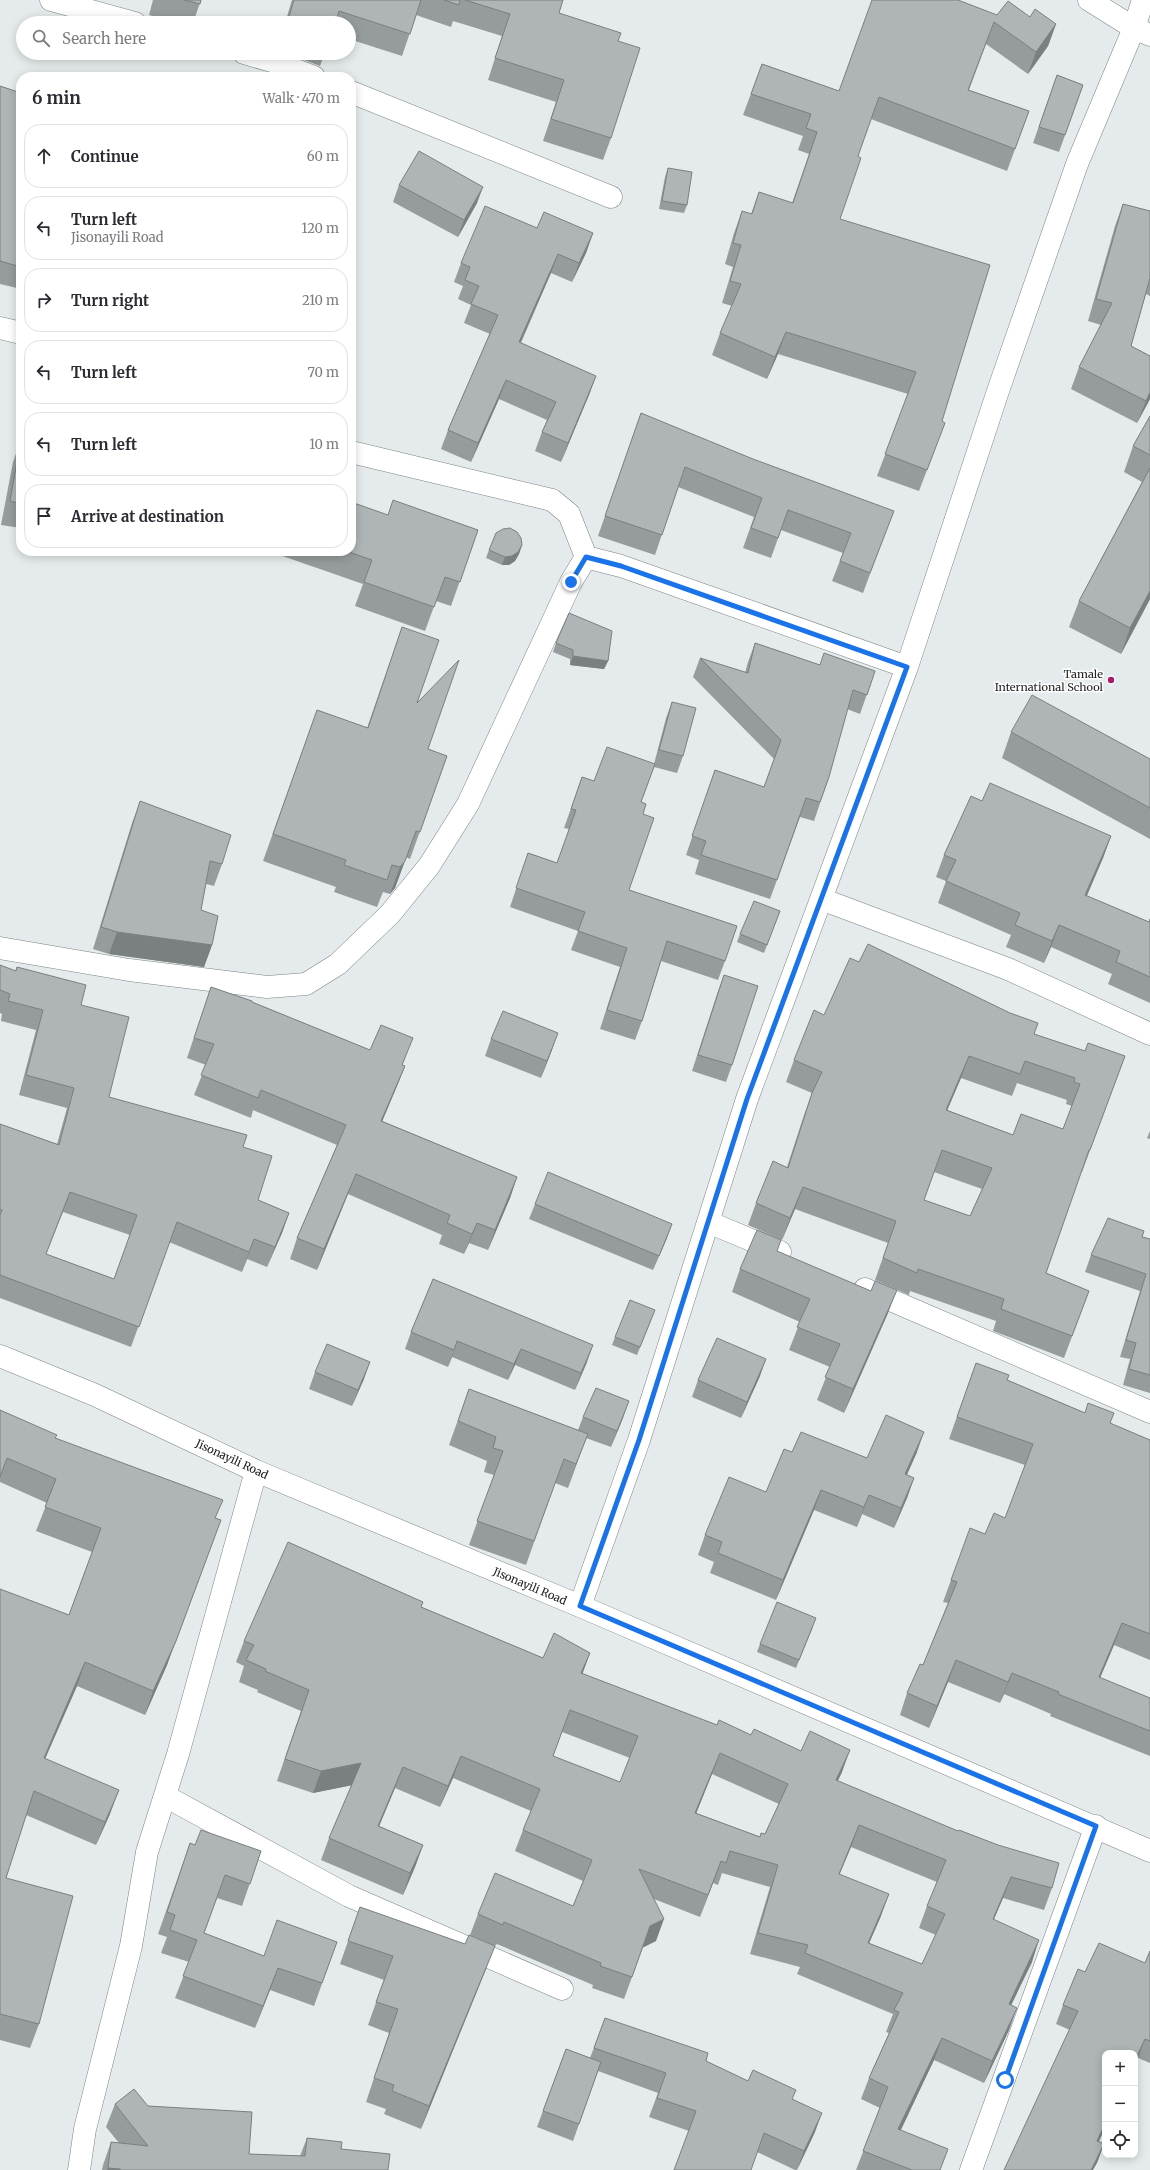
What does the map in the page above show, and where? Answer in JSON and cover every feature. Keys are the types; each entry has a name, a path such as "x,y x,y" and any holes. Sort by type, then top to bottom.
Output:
{"street":[{"path":"51,0 109,16"},
{"path":"1089,0 1142,32"},
{"path":"580,1606 639,1440 747,1099 907,667 998,391 1077,164 1142,32 1143,0"},
{"path":"268,60 301,72"},
{"path":"356,94 611,197"},
{"path":"0,328 16,332"},
{"path":"356,453 552,500 569,514 586,557"},
{"path":"586,557 621,566 907,667"},
{"path":"0,948 129,970 267,986 306,984 338,964 390,914 429,866 468,804 571,582 586,557"},
{"path":"821,899 1008,969 1150,1034"},
{"path":"708,1222 795,1259"},
{"path":"846,1280 1150,1412"},
{"name":"Jisonayili Road","path":"0,1356 95,1395 256,1471 580,1606 1096,1826 1150,1851"},
{"path":"79,2170 86,2129 130,1946 147,1852 165,1796 256,1471"},
{"path":"165,1796 349,1896 562,1988"},
{"path":"971,2170 1005,2080 1096,1826"}],"building":[{"path":"184,0 201,0 200,4"},
{"path":"294,0 421,0 410,34 339,11 337,16 289,16"},
{"path":"444,0 460,0 459,5"},
{"path":"465,0 563,0 559,13 621,33 618,41 640,48 611,138 551,119 564,80 495,58 510,14"},
{"path":"872,0 958,0 997,15 1008,1 1030,17 1035,9 1056,24 1036,52 994,22 968,90 1029,111 1015,149 879,97 858,156 861,158 840,219 990,265 942,421 945,423 927,470 885,454 916,372 786,332 775,357 720,333 741,284 730,281 741,245 733,243 742,211 752,214 759,192 793,203 817,132 806,128 811,114 751,94 762,64 839,91"},
{"path":"1057,75 1083,85 1065,135 1039,127"},
{"path":"0,86 16,91 16,266 0,261"},
{"path":"419,151 483,187 464,220 399,185"},
{"path":"668,168 692,172 687,205 662,201"},
{"path":"1123,204 1150,211 1150,278 1131,346 1150,356 1150,392 1146,401 1079,367 1112,303 1096,299"},
{"path":"485,206 537,228 544,212 593,233 579,263 558,254 519,342 596,376 568,443 542,432 556,402 506,380 478,443 448,430 498,315 471,304 479,286 465,280 470,267 461,263"},
{"path":"641,413 753,459 894,511 870,573 840,561 851,533 788,510 778,538 751,528 762,498 685,467 662,535 605,516"},
{"path":"1150,416 1150,455 1133,446"},
{"path":"16,467 16,503 10,501"},
{"path":"1150,468 1150,591 1130,628 1079,601"},
{"path":"393,500 478,530 460,582 445,577 434,607 364,582 372,560 356,554 356,504 388,515"},
{"path":"510,528 517,532 521,538 522,545 518,552 512,556 505,557 489,550 496,533 503,529"},
{"path":"569,613 612,631 608,661 573,656 573,650 556,643"},
{"path":"402,627 439,640 417,703 459,660 428,749 447,756 420,832 416,831 405,861 400,867 392,865 387,880 344,865 346,860 273,834 317,710 368,728"},
{"path":"755,643 820,665 824,653 875,671 867,695 853,690 829,777 820,802 806,798 777,880 701,855 706,841 692,836 715,770 764,787 781,740 700,658 748,673"},
{"path":"1032,695 1150,759 1150,808 1011,732"},
{"path":"672,702 696,708 683,756 659,750"},
{"path":"607,747 655,764 641,802 646,804 643,814 654,818 629,890 737,926 725,961 667,941 642,1021 607,1010 627,948 578,931 585,912 516,888 528,853 557,863 576,810 571,809 582,777 594,781"},
{"path":"990,783 1111,836 1085,895 1149,922 1150,919 1150,977 1116,962 1120,951 1059,925 1052,941 1015,925 1020,913 946,881 956,860 944,855 971,796 982,801"},
{"path":"140,801 231,835 222,864 210,861 201,910 218,916 212,945 117,932 101,927"},
{"path":"754,901 780,911 767,945 740,934"},
{"path":"868,944 1010,1013 1038,1023 1034,1034 1085,1051 1088,1043 1125,1056 1089,1150 1046,1273 1089,1291 1072,1336 1001,1309 1004,1299 918,1269 917,1273 883,1258 896,1221 803,1187 790,1218 756,1203 773,1161 788,1168 812,1093 822,1072 794,1060 814,1010 824,1015 850,958 859,962","holes":["969,1056 1020,1074 1025,1061 1075,1078 1074,1082 1080,1084 1063,1129 1021,1114 1013,1135 946,1110","942,1150 992,1168 970,1216 924,1200"]},
{"path":"0,965 16,971 17,967 86,985 81,1005 129,1017 109,1097 247,1135 243,1147 272,1156 258,1200 289,1213 275,1247 254,1239 249,1252 177,1222 139,1327 0,1275 0,1215 2,1210 0,1209 0,1124 59,1145 74,1088 26,1075 43,1010 8,1001 10,994 0,990","holes":["70,1192 137,1215 114,1279 46,1254"]},
{"path":"724,975 758,986 732,1065 698,1055"},
{"path":"211,987 252,1001 370,1050 381,1025 413,1038 402,1065 405,1066 381,1121 517,1177 495,1230 477,1223 472,1234 447,1223 450,1215 356,1174 324,1249 297,1238 346,1125 261,1090 258,1098 201,1075 214,1044 194,1038"},
{"path":"503,1011 558,1033 547,1061 491,1039"},
{"path":"548,1172 672,1224 659,1256 535,1204"},
{"path":"1108,1218 1144,1231 1142,1237 1150,1239 1150,1375 1129,1369 1136,1343 1126,1340 1146,1274 1091,1255"},
{"path":"757,1230 781,1240 777,1251 871,1291 875,1281 897,1290 853,1389 825,1377 840,1344 797,1327 810,1299 740,1269"},
{"path":"433,1279 593,1345 581,1373 521,1349 514,1364 457,1341 454,1350 411,1332"},
{"path":"630,1300 655,1310 640,1347 615,1337"},
{"path":"717,1338 766,1359 747,1402 698,1380"},
{"path":"327,1344 370,1362 358,1390 315,1372"},
{"path":"976,1363 1009,1375 1007,1380 1085,1413 1088,1403 1114,1413 1110,1423 1150,1440 1150,1634 1122,1623 1099,1677 1150,1698 1150,1731 1058,1694 1059,1692 1012,1673 1008,1682 956,1660 937,1706 907,1693 920,1664 923,1665 957,1582 951,1580 970,1528 985,1534 994,1513 1005,1518 1033,1444 957,1417"},
{"path":"596,1388 629,1401 617,1431 583,1417"},
{"path":"469,1389 588,1434 576,1464 564,1459 534,1541 477,1521 503,1451 493,1448 496,1437 458,1421"},
{"path":"0,1410 57,1435 55,1438 223,1500 215,1518 221,1520 176,1641 153,1691 85,1662 44,1758 119,1790 105,1822 34,1791 6,1878 73,1896 39,2024 0,2014 0,1589 69,1615 101,1528 45,1507 56,1479 7,1458 0,1477"},
{"path":"886,1415 924,1432 905,1474 914,1478 901,1508 869,1495 864,1507 821,1490 783,1580 718,1553 722,1542 705,1535 729,1477 766,1492 784,1449 792,1452 801,1432 867,1458"},
{"path":"288,1542 423,1602 421,1607 543,1658 554,1633 590,1653 581,1673 717,1725 719,1720 751,1735 754,1729 801,1751 810,1731 850,1750 836,1780 958,1831 959,1830 998,1845 1059,1863 1052,1888 1011,1877 993,1919 1039,1940 1009,2004 1017,2008 992,2061 942,2038 898,2129 948,2149 940,2170 912,2170 863,2151 888,2087 869,2078 899,2012 894,2010 903,1993 805,1953 808,1945 758,1933 778,1865 730,1851 726,1863 721,1861 708,1895 639,1869 664,1919 650,1926 632,1977 600,1966 601,1963 504,1922 503,1925 478,1914 495,1873 573,1906 592,1860 523,1830 540,1789 461,1756 448,1786 403,1767 378,1826 423,1845 410,1873 329,1838 361,1763 321,1771 285,1759 309,1690 265,1671 266,1669 246,1660 254,1645 244,1641","holes":["570,1710 638,1736 620,1782 553,1756","720,1753 788,1784 765,1834 761,1833 760,1837 695,1813","859,1825 946,1860 927,1906 945,1914 922,1964 868,1943 889,1894 839,1874"]},
{"path":"777,1602 816,1618 799,1660 760,1644"},
{"path":"201,1830 261,1851 250,1884 225,1875 204,1933 264,1956 277,1920 337,1942 322,1983 278,1968 263,2006 183,1976 197,1940 170,1930 175,1915 167,1912 190,1843 195,1845"},
{"path":"360,1907 465,1944 469,1935 495,1946 429,2106 392,2091 394,2085 374,2078 398,2009 376,2002 393,1956 348,1941"},
{"path":"1099,1943 1145,1963 1150,1951 1150,2041 1145,2039 1138,2054 1138,2050 1102,2050 1102,2130 1097,2141 1102,2143 1102,2148 1091,2170 1004,2170 1078,2011 1063,2005 1078,1969 1085,1972"},
{"path":"605,2018 708,2053 706,2061 748,2081 753,2070 796,2090 792,2099 822,2113 804,2151 764,2133 751,2170 674,2170 696,2111 657,2098 666,2073 594,2048"},
{"path":"566,2049 601,2062 579,2124 543,2111"},
{"path":"134,2089 148,2106 252,2112 249,2154 305,2156 307,2138 342,2142 341,2149 390,2154 388,2170 120,2170 108,2168 111,2142 148,2146 115,2104"}],"place":[{"name":"Tamale International School","path":"1111,680"}],"route":[{"path":"571,582 586,557 621,566 792,625 907,667 747,1099 639,1440 580,1606 1096,1826 1005,2080"}]}
